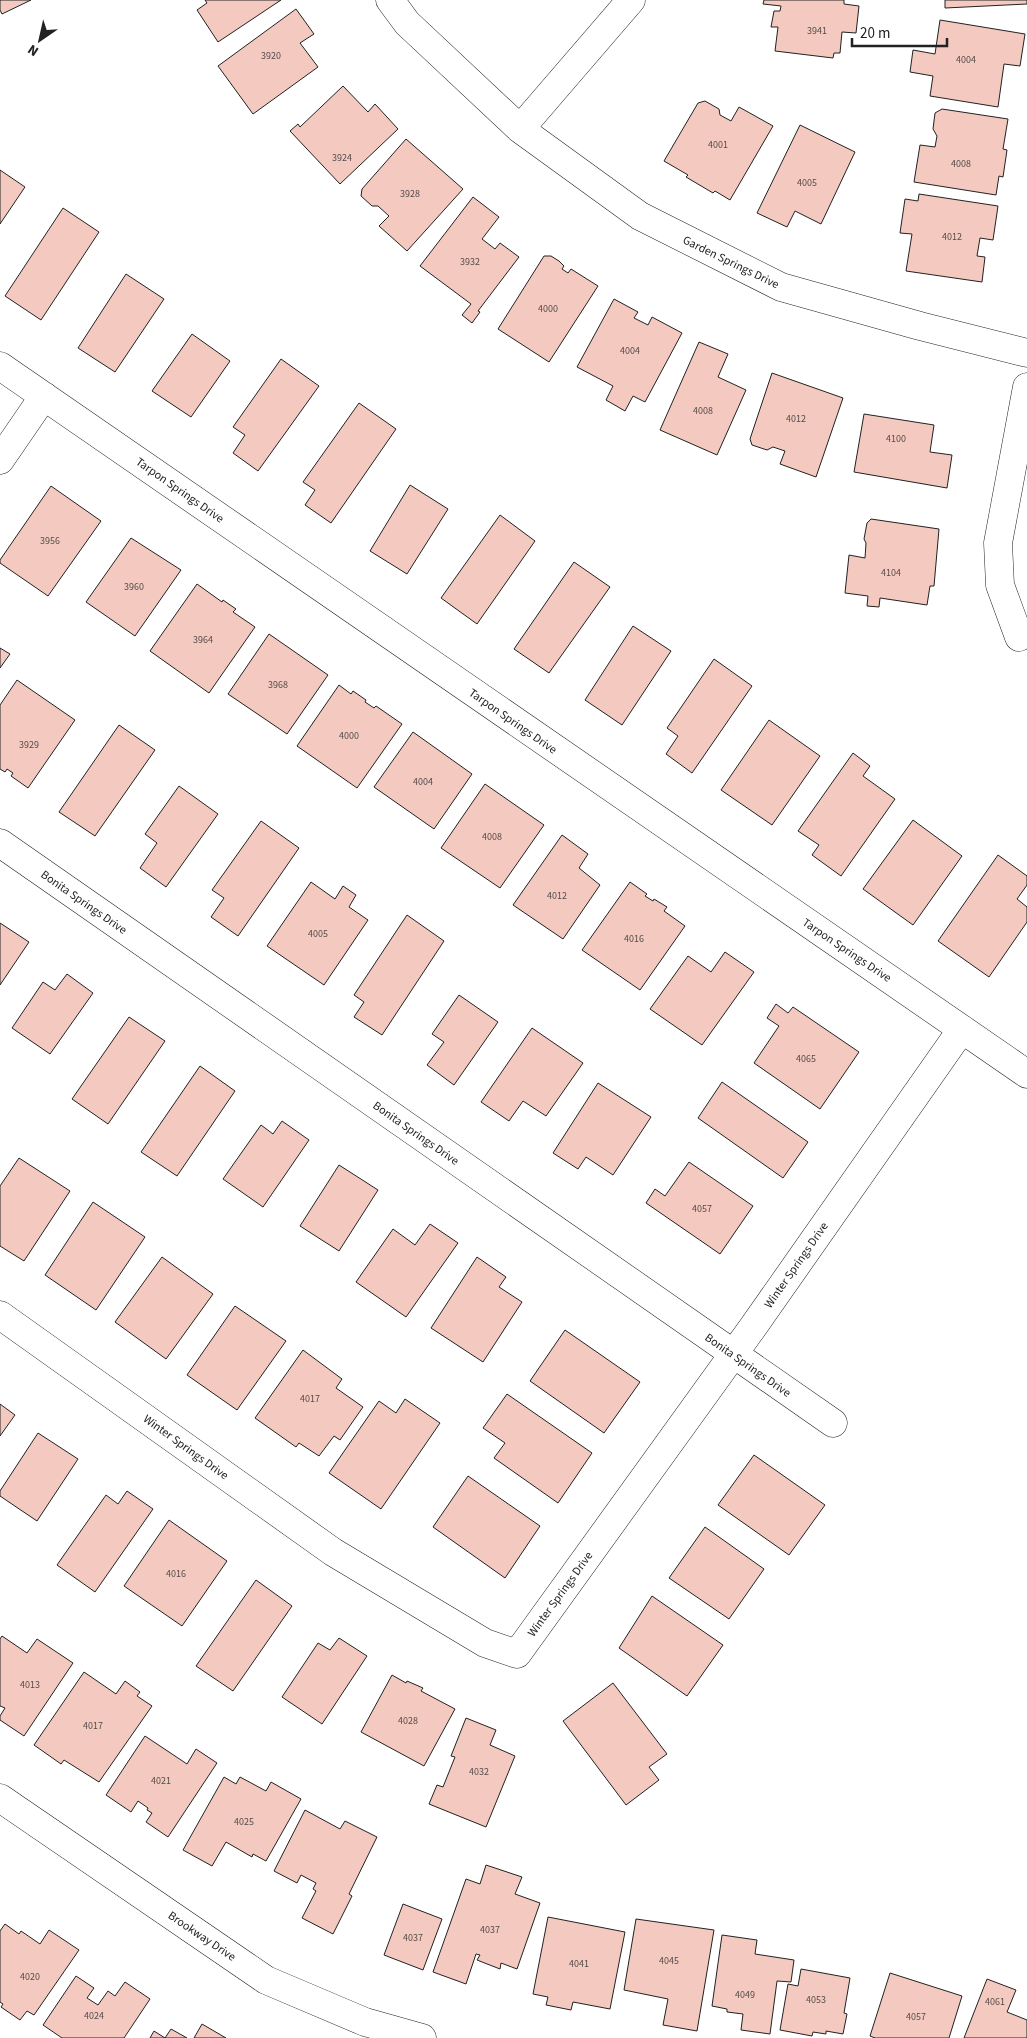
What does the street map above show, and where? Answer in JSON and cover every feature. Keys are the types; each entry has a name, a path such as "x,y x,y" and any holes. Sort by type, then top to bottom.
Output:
{"street":[{"name":"Garden Springs Drive","path":"390,0 407,23 520,129 640,216 781,287 920,326 1027,353"},
{"path":"520,129 631,0"},
{"name":"Tarpon Springs Drive","path":"0,366 1027,1074"},
{"path":"1019,637 1000,585 998,543 1027,387"},
{"path":"0,460 44,396"},
{"name":"Bonita Springs Drive","path":"0,843 832,1423"},
{"name":"Winter Springs Drive","path":"0,1315 333,1552 485,1643 517,1654 733,1354 962,1029"},
{"name":"Brookway Drive","path":"0,1798 266,1980 365,2022 422,2038"}],"building":[{"path":"0,0 31,0 2,14"},
{"path":"205,0 281,0 218,42 197,10 207,3"},
{"path":"764,0 844,0 844,4 859,6 856,33 842,32 840,53 834,53 833,58 775,51 778,27 771,27 774,11 780,11 781,6 763,4"},
{"path":"945,0 1027,0 1027,4 945,8"},
{"path":"296,9 314,34 300,43 318,67 253,114 218,66"},
{"path":"940,20 1025,34 1020,66 1004,64 998,107 930,96 933,76 910,72 913,50 935,54"},
{"path":"343,86 368,112 375,104 398,129 340,184 290,131 298,124 300,127"},
{"path":"705,101 719,109 720,115 731,121 739,107 773,126 730,200 715,191 713,193 664,161 698,103"},
{"path":"942,109 1008,119 1003,149 1007,150 1003,177 999,176 996,195 914,182 920,145 935,147 937,136 933,129 935,113"},
{"path":"800,125 855,152 821,224 795,211 787,227 757,213"},
{"path":"406,139 463,189 407,251 379,226 389,216 378,206 372,206 361,196 362,189"},
{"path":"0,170 25,187 0,224"},
{"path":"919,194 998,206 993,240 980,238 977,256 985,257 982,282 906,271 912,234 900,233 905,199 918,201"},
{"path":"473,197 499,217 482,239 495,249 500,243 519,257 478,311 480,312 472,323 462,315 471,304 420,266"},
{"path":"63,208 99,232 41,320 5,296"},
{"path":"544,256 551,256 564,266 562,269 568,273 571,269 598,286 549,362 498,329"},
{"path":"126,274 164,299 115,372 78,348"},
{"path":"614,299 638,312 634,318 648,325 652,317 682,333 645,402 633,396 625,411 606,400 613,386 577,367"},
{"path":"192,334 230,361 191,417 152,391"},
{"path":"699,342 728,354 718,377 746,390 717,455 660,430"},
{"path":"281,359 319,386 258,471 233,453 245,435 233,427"},
{"path":"772,373 843,398 816,477 780,464 785,451 773,447 767,450 752,445 750,439"},
{"path":"359,403 396,429 331,523 305,505 315,490 303,482"},
{"path":"864,414 934,425 930,452 952,455 947,488 854,472"},
{"path":"410,485 448,509 407,574 370,551"},
{"path":"51,486 101,521 48,596 0,563 0,560"},
{"path":"500,515 535,541 477,624 441,598"},
{"path":"871,519 939,529 934,586 930,586 927,605 880,598 879,607 867,606 868,596 845,593 849,555 865,558 866,543 864,539 867,523"},
{"path":"131,538 181,570 135,636 86,602"},
{"path":"574,562 610,587 549,673 514,649"},
{"path":"197,584 222,602 223,600 236,609 233,612 255,627 209,693 150,651"},
{"path":"633,626 671,651 622,725 585,700"},
{"path":"269,634 328,675 287,734 228,694"},
{"path":"0,648 10,654 0,668"},
{"path":"714,659 752,686 692,773 666,754 678,736 667,728"},
{"path":"17,680 75,720 28,788 11,776 13,773 7,769 5,772 0,769 0,705"},
{"path":"339,685 351,694 353,691 366,700 365,702 374,708 376,706 402,724 357,788 297,746"},
{"path":"769,720 820,756 772,825 721,790"},
{"path":"119,725 155,750 95,836 59,812"},
{"path":"413,732 472,774 434,829 374,787"},
{"path":"853,753 870,766 863,776 895,799 841,876 812,855 819,845 798,831"},
{"path":"485,784 544,825 500,888 441,848"},
{"path":"179,786 218,814 166,887 140,868 157,843 145,834"},
{"path":"913,820 962,856 913,925 863,889"},
{"path":"261,821 299,848 238,936 211,917 224,898 212,890"},
{"path":"562,835 588,854 579,868 600,885 563,939 513,905"},
{"path":"998,855 1027,876 1027,885 1017,899 1027,907 1027,922 989,977 938,941"},
{"path":"311,882 335,899 343,886 356,895 349,907 368,920 324,985 267,946"},
{"path":"630,882 647,894 645,896 667,907 664,911 685,926 640,990 582,950"},
{"path":"407,915 444,941 382,1035 354,1017 364,1002 354,995"},
{"path":"0,923 29,942 0,985"},
{"path":"725,952 754,972 702,1045 650,1009 688,956 711,972"},
{"path":"67,974 93,993 50,1054 12,1028 43,982 55,990"},
{"path":"459,995 498,1022 454,1085 427,1065 444,1042 432,1034"},
{"path":"776,1004 788,1013 793,1007 859,1052 820,1109 754,1063 779,1026 767,1018"},
{"path":"129,1017 165,1041 108,1124 72,1099"},
{"path":"532,1028 583,1063 546,1116 523,1101 509,1121 481,1102"},
{"path":"200,1066 235,1091 177,1176 141,1152"},
{"path":"722,1082 808,1142 783,1178 698,1118"},
{"path":"598,1083 651,1117 613,1175 586,1157 578,1169 553,1153"},
{"path":"282,1121 309,1140 263,1207 223,1179 261,1125 273,1134"},
{"path":"19,1158 70,1191 24,1261 0,1246 0,1186"},
{"path":"689,1162 753,1206 720,1254 646,1203 655,1189 665,1196"},
{"path":"339,1165 378,1190 339,1251 300,1226"},
{"path":"93,1202 145,1237 96,1310 45,1275"},
{"path":"430,1224 458,1243 406,1317 356,1282 393,1229 415,1245"},
{"path":"162,1257 213,1294 166,1359 115,1322"},
{"path":"477,1257 506,1277 499,1287 522,1302 483,1362 431,1328"},
{"path":"235,1306 286,1341 237,1410 187,1375"},
{"path":"565,1330 640,1382 604,1433 530,1381"},
{"path":"303,1350 342,1379 336,1388 363,1407 340,1440 334,1436 319,1456 299,1443 296,1447 255,1418"},
{"path":"507,1394 592,1453 558,1503 494,1458 505,1443 483,1428"},
{"path":"405,1399 440,1423 381,1509 329,1473 379,1401 396,1413"},
{"path":"0,1404 15,1415 0,1436"},
{"path":"38,1433 78,1459 37,1521 0,1496 0,1491"},
{"path":"754,1455 825,1505 789,1555 718,1505"},
{"path":"468,1476 540,1526 505,1578 433,1527"},
{"path":"127,1491 153,1509 95,1592 57,1565 106,1495 118,1504"},
{"path":"169,1520 227,1561 182,1626 124,1586"},
{"path":"705,1527 764,1569 729,1619 669,1578"},
{"path":"256,1580 292,1606 233,1691 196,1666"},
{"path":"652,1596 723,1645 687,1696 619,1648"},
{"path":"2,1636 27,1653 37,1639 73,1663 24,1736 0,1720 0,1716 5,1708 0,1706 0,1639"},
{"path":"339,1638 367,1656 322,1724 282,1697 318,1643 330,1650"},
{"path":"84,1672 116,1694 125,1681 140,1692 137,1696 152,1706 99,1782 64,1760 61,1764 34,1745"},
{"path":"392,1675 406,1683 407,1681 423,1688 421,1691 455,1709 424,1766 361,1732"},
{"path":"613,1683 667,1754 649,1767 659,1780 626,1805 563,1721"},
{"path":"466,1718 496,1730 490,1745 515,1756 486,1827 429,1804 437,1785 443,1787 455,1757 451,1756"},
{"path":"145,1736 187,1764 196,1749 217,1763 168,1837 146,1822 152,1813 138,1801 131,1812 106,1795"},
{"path":"224,1777 236,1784 240,1777 266,1791 271,1782 301,1799 266,1861 253,1854 252,1857 226,1842 212,1866 183,1850"},
{"path":"305,1810 340,1829 345,1821 377,1837 349,1894 352,1896 333,1934 302,1918 316,1891 313,1889 316,1883 301,1875 297,1883 274,1871"},
{"path":"486,1865 522,1877 515,1894 540,1903 517,1969 501,1963 500,1969 477,1960 480,1955 476,1954 466,1984 433,1972 466,1879 480,1884"},
{"path":"403,1904 442,1919 423,1970 384,1955"},
{"path":"548,1917 625,1932 610,2009 573,2002 571,2010 546,2005 548,1997 533,1994"},
{"path":"636,1919 714,1930 697,2031 663,2025 668,1999 624,1990"},
{"path":"5,1924 19,1934 21,1931 40,1944 49,1930 79,1950 34,2015 27,2011 20,2020 1,2007 3,2004 0,2002 0,1931"},
{"path":"722,1935 757,1940 755,1954 794,1960 791,1982 777,1981 770,2034 741,2030 743,2014 727,2012 727,2009 712,2006"},
{"path":"801,1969 850,1978 844,2013 847,2014 843,2034 826,2031 826,2034 813,2032 812,2036 780,2030 788,1984 798,1986"},
{"path":"890,1973 962,1996 949,2038 875,2038 870,2036"},
{"path":"76,1976 94,1988 87,1998 98,2005 108,1991 115,1996 125,1982 150,1999 124,2038 62,2038 43,2025"},
{"path":"987,1979 1016,1990 1007,2012 1027,2020 1027,2038 964,2038"},
{"path":"202,2024 226,2038 194,2038"},
{"path":"171,2029 187,2038 165,2038"},
{"path":"154,2031 165,2038 150,2038"}]}
